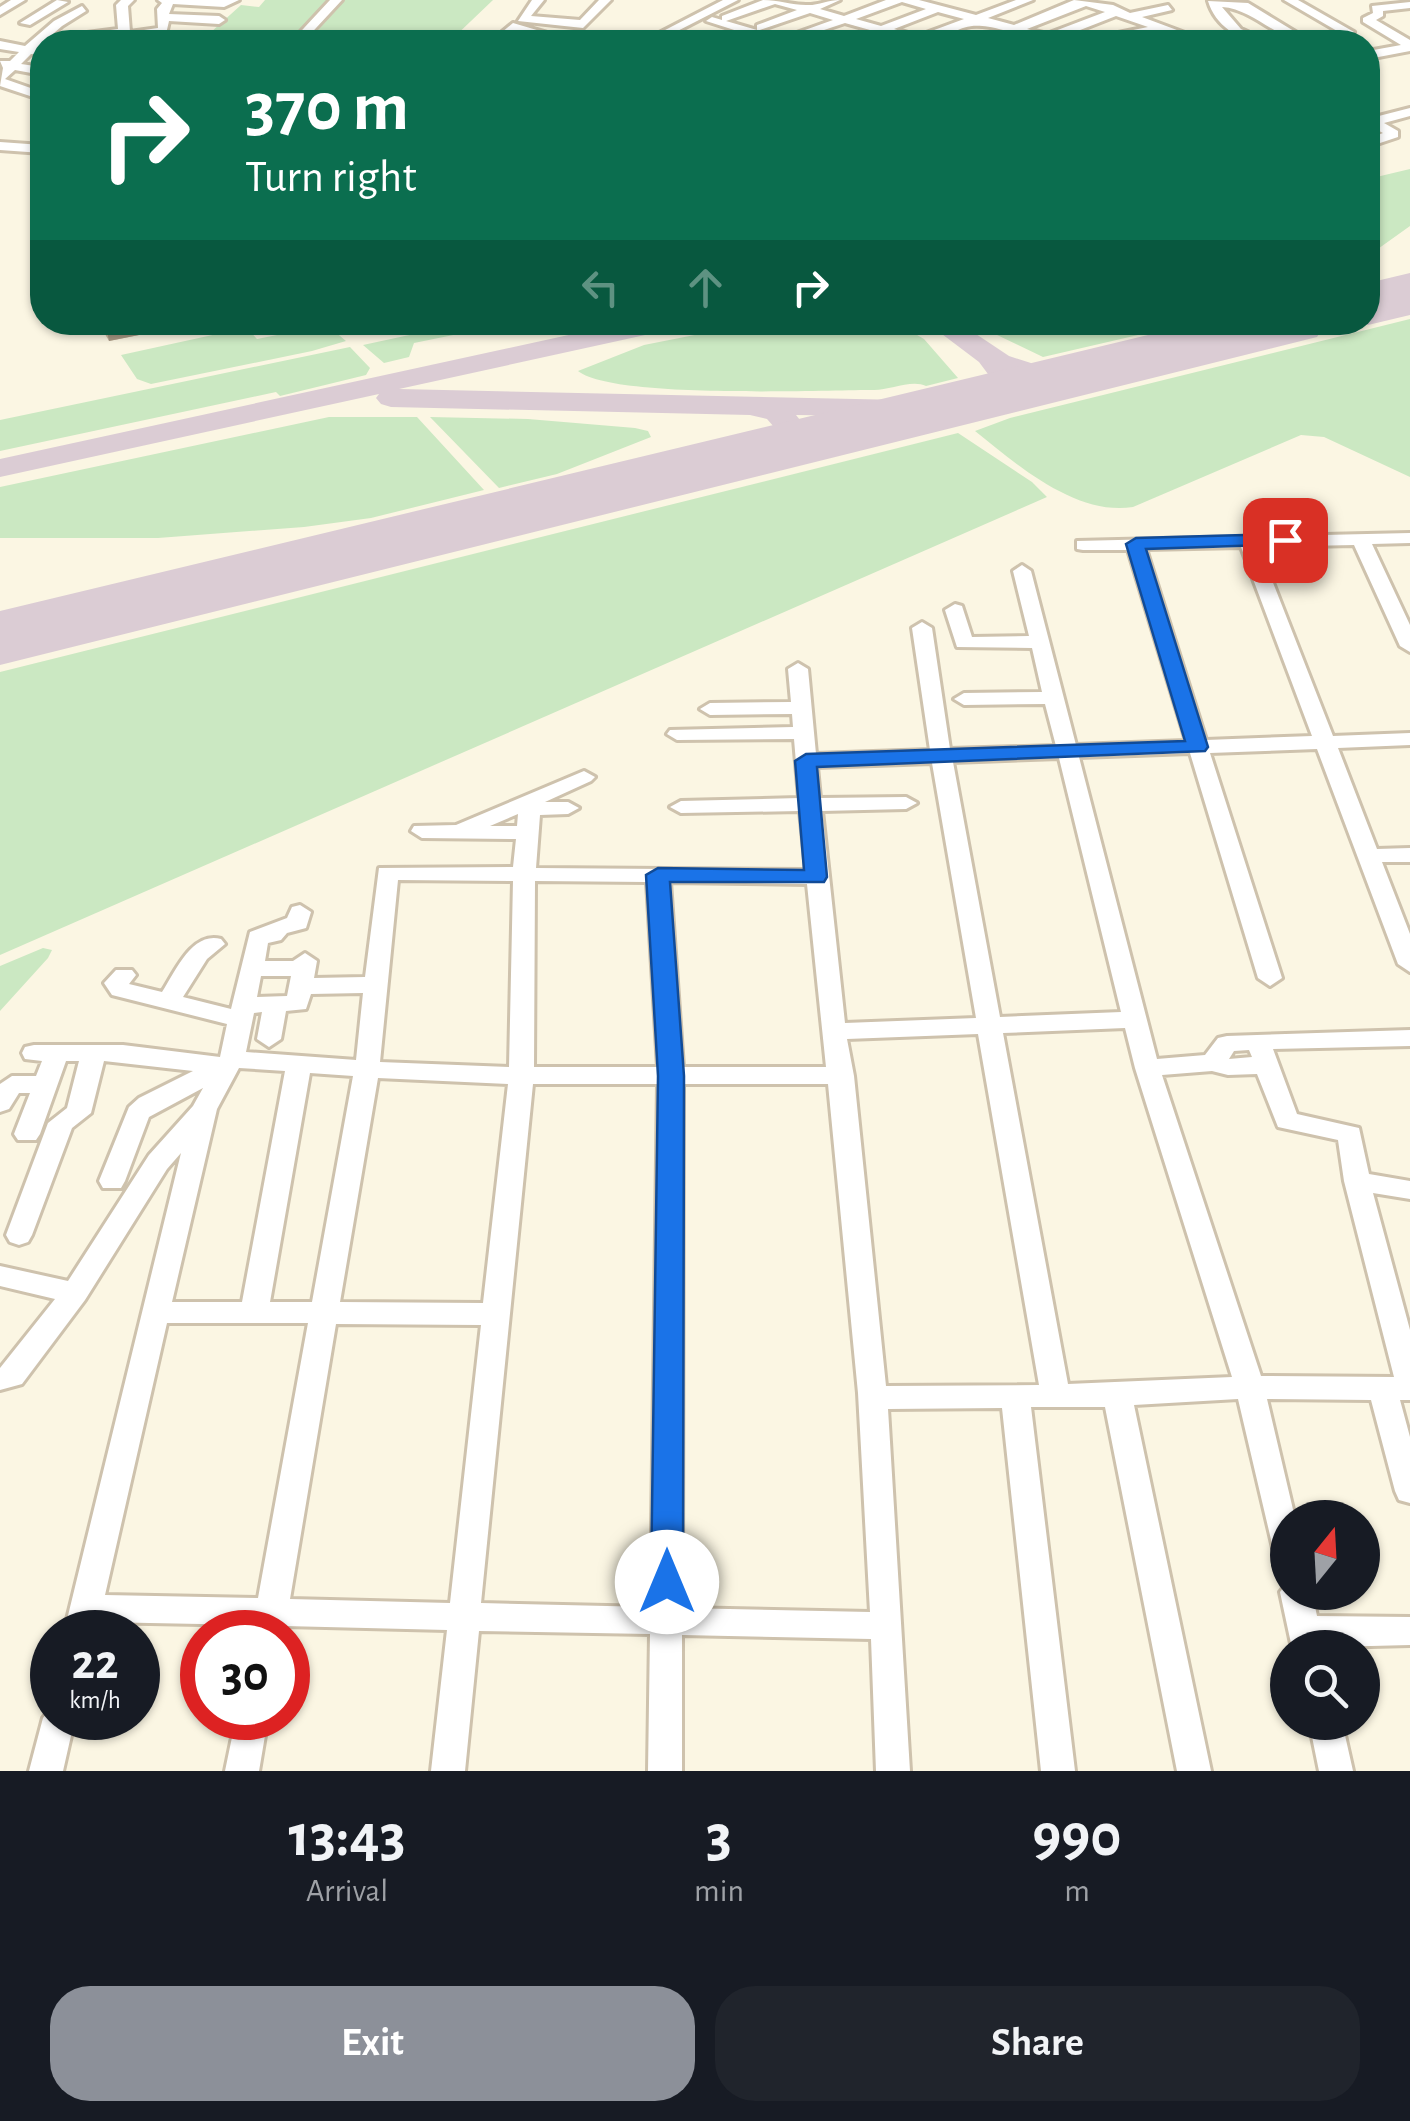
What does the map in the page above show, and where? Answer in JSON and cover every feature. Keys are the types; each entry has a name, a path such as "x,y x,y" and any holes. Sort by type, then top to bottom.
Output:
{"street":[{"path":"0,12 19,0"},
{"path":"26,24 64,0"},
{"path":"122,30 122,5 128,0"},
{"path":"131,30 234,0"},
{"path":"308,30 336,0"},
{"path":"538,0 522,20 559,17 586,23 605,0"},
{"path":"672,30 732,0"},
{"path":"726,18 774,0 882,30 958,0"},
{"path":"761,28 834,0"},
{"path":"816,30 897,0"},
{"path":"906,0 1016,29 1082,1 1174,30"},
{"path":"951,30 1027,0"},
{"path":"1196,0 1209,5 1244,5 1282,30"},
{"path":"1264,0 1282,12 1276,18 1286,30"},
{"path":"1290,0 1344,30"},
{"path":"1068,30 1117,11 1172,4 1178,18"},
{"path":"1209,5 1225,23 1219,30"},
{"path":"1410,5 1377,7 1378,14 1366,20 1410,46"},
{"path":"1010,6 1048,16"},
{"path":"47,30 82,9"},
{"path":"162,19 209,26"},
{"path":"162,19 209,26"},
{"path":"162,19 209,26"},
{"path":"704,19 739,30"},
{"path":"1314,30 1333,25"},
{"path":"1153,30 1165,28"},
{"path":"0,46 30,50"},
{"path":"1380,52 1410,46"},
{"path":"30,53 7,64 0,80 30,91"},
{"path":"1380,119 1410,112"},
{"path":"1380,127 1393,134 1380,139"},
{"path":"0,146 30,148"},
{"path":"20,162 30,155"},
{"path":"0,161 30,163"},
{"path":"1082,545 1410,538"},
{"path":"1360,539 1410,646"},
{"path":"1248,540 1409,959"},
{"path":"1136,544 1270,978"},
{"path":"1022,571 1146,1068 1250,1388 1275,1500"},
{"path":"955,610 962,642 966,644 1039,642"},
{"path":"922,628 941,756 1055,1394"},
{"path":"798,669 816,877 842,1076 872,1398 893,1771"},
{"path":"964,699 1052,698"},
{"path":"710,709 802,708"},
{"path":"677,734 941,756 1410,739"},
{"path":"456,832 530,805 584,777"},
{"path":"682,806 906,803"},
{"path":"530,805 568,808"},
{"path":"448,1771 521,1075 524,873 530,805"},
{"path":"422,831 528,833"},
{"path":"1368,856 1410,854"},
{"path":"272,1610 367,1069 388,873 816,877"},
{"path":"658,875 671,1076 665,1771"},
{"path":"269,1040 256,1010 258,937 273,935 279,927 298,923 300,912"},
{"path":"168,1002 199,954 213,944"},
{"path":"263,969 376,985"},
{"path":"124,975 116,983 120,990 168,1002 256,1010 298,1003 304,972"},
{"path":"85,1610 204,1109 256,1010"},
{"path":"836,1032 1134,1020"},
{"path":"1212,1063 1227,1044 1410,1038"},
{"path":"1258,1041 1290,1124 1352,1136 1357,1181 1401,1386 1410,1491"},
{"path":"27,1134 46,1084 46,1053 449,1075 842,1076"},
{"path":"19,1235 61,1123 78,1113 94,1053"},
{"path":"1146,1068 1212,1063 1228,1067 1267,1066"},
{"path":"112,1180 138,1113 226,1064"},
{"path":"254,1312 299,1064"},
{"path":"0,1103 12,1085 46,1084"},
{"path":"0,1379 12,1376 75,1294 158,1162 204,1109"},
{"path":"1357,1181 1410,1190"},
{"path":"0,1276 75,1294"},
{"path":"156,1312 496,1314"},
{"path":"872,1398 1401,1386"},
{"path":"1016,1395 1058,1771"},
{"path":"1118,1395 1194,1771"},
{"path":"310,1621 464,1617 885,1626"},
{"path":"1380,1634 1410,1632"},
{"path":"46,1771 54,1740"},
{"path":"242,1771 248,1740"},
{"path":"1329,1740 1336,1771"}],"green space":[{"path":"265,0 331,0 303,30 213,30 241,5 259,7"},
{"path":"343,0 493,0 462,30 318,30"},
{"path":"1410,169 1410,226 1380,247 1380,176"},
{"path":"1410,319 1410,477 1324,437 1301,435 1133,507 1112,508 1090,504 1048,485 975,431 1010,418 1345,335 1380,335 1380,326"},
{"path":"213,335 253,335 257,339 277,335 339,335 346,341 151,384 137,379 121,355"},
{"path":"409,335 453,335 414,343 409,357 384,363 363,345"},
{"path":"694,335 917,335 958,378 926,386 874,390 719,391 632,386 599,380 578,371 644,345"},
{"path":"997,335 1138,335 1043,357"},
{"path":"350,347 370,368 366,375 280,396 276,392 0,451 0,420"},
{"path":"329,417 417,417 484,490 371,518 304,527 158,538 0,538 0,487"},
{"path":"430,417 528,419 635,428 648,431 651,437 557,474 499,488"},
{"path":"958,433 1032,482 1047,497 0,955 0,672"},
{"path":"43,948 52,950 48,958 0,1011 0,966"}],"taxiway":[{"path":"0,468 609,335"},
{"path":"958,335 1016,369 1054,374 1106,368"},
{"path":"962,403 998,385 1003,374 992,360"},
{"path":"391,398 751,406 777,413 789,425 787,439 764,452"},
{"path":"760,406 941,408"}],"runway":[{"path":"1380,301 1410,294"},
{"path":"0,638 1239,335"}],"route":[{"path":"667,1582 671,1076 658,875 816,877 806,761 1198,747 1136,544 1285,540"}]}
